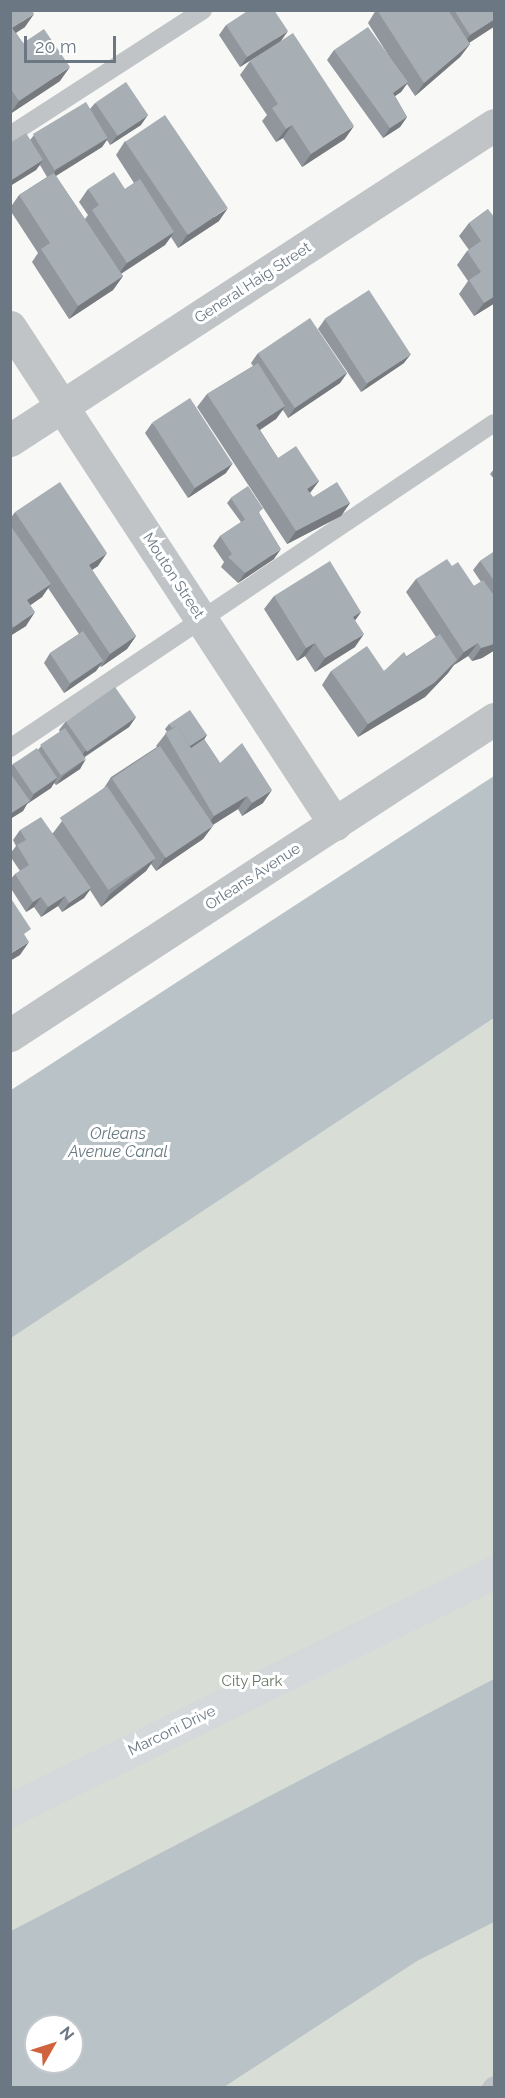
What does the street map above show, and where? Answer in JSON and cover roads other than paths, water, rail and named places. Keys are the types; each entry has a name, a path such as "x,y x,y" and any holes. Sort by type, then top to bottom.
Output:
{"street":[{"name":"General Haig Street","path":"10,440 495,125"},
{"name":"Mouton Street","path":"10,327 335,824"},
{"name":"Orleans Avenue","path":"10,1035 495,719"},
{"name":"Marconi Drive","path":"10,1810 495,1572"}],"lane":[{"path":"10,135 203,10"},
{"path":"10,748 203,623 495,423"}],"water":[{"name":"Orleans Avenue Canal","path":"494,776 494,1018 11,1338 11,1090"},
{"path":"494,1679 494,1922 417,1961 224,2087 11,2087 11,1931"}],"park label":[{"name":"City Park","path":"252,1682"}]}
